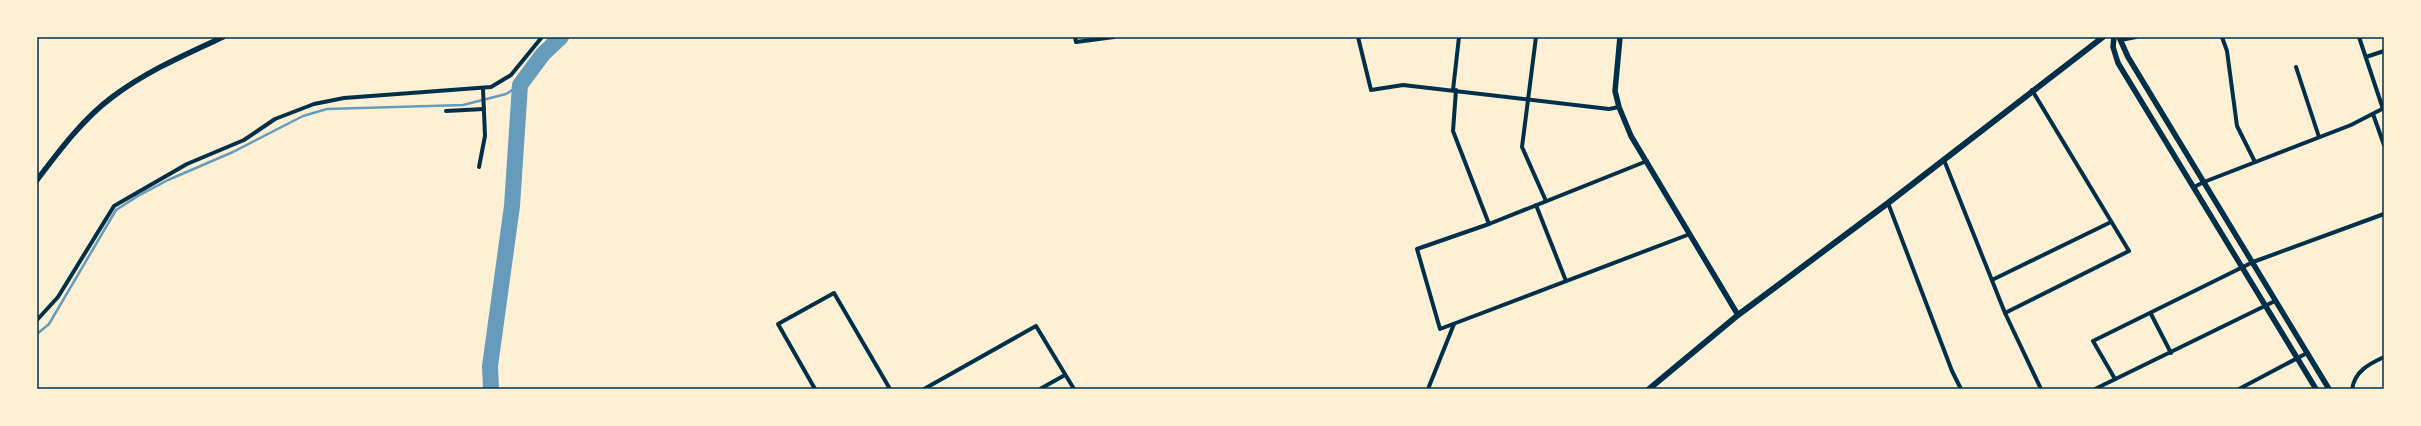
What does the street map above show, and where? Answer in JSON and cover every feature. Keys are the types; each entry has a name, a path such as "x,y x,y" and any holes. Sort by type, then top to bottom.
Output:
{"main road":[{"path":"1648,389 1738,315 1888,203 2032,90 2104,37"}],"street":[{"path":"37,180 90,116 110,99 163,64 223,37"},
{"path":"37,320 58,297 114,206 187,164 244,140 275,119 314,104 344,98 483,89 500,84 511,75 542,37"},
{"path":"1075,37 1076,42 1114,37"},
{"path":"1358,37 1371,90 1402,85 1609,109 1619,107"},
{"path":"1459,37 1454,90 1453,131 1488,224"},
{"path":"1536,37 1530,99 1522,147 1546,200"},
{"path":"1620,37 1615,90 1619,107 1631,136 1738,315"},
{"path":"2114,37 2113,47 2118,63 2316,389"},
{"path":"2136,37 2120,39 2128,57 2329,389"},
{"path":"2222,37 2227,51 2237,126 2255,162"},
{"path":"2194,188 2204,182 2319,137 2383,109 2359,37"},
{"path":"2366,57 2384,51"},
{"path":"2296,68 2319,137"},
{"path":"479,167 485,136 483,89"},
{"path":"2005,313 2129,252 2032,90"},
{"path":"446,111 484,108"},
{"path":"2373,114 2384,145"},
{"path":"1944,160 2005,313 2041,389"},
{"path":"1647,161 1488,224 1418,249 1440,329 1690,234"},
{"path":"1888,203 1952,371 1961,389"},
{"path":"1536,205 1566,281"},
{"path":"2115,379 2093,341 2151,314 2253,262 2384,214"},
{"path":"1992,280 2111,222"},
{"path":"815,389 778,324 834,293 890,389"},
{"path":"2095,389 2275,301"},
{"path":"2151,314 2171,353"},
{"path":"1428,389 1454,324"},
{"path":"924,389 1036,326 1074,389"},
{"path":"2239,389 2307,353"},
{"path":"2352,389 2359,373 2369,364 2384,357"},
{"path":"1040,389 1065,375"}],"waterway":[{"path":"491,389 490,366 512,206 520,85 543,54 561,37"},
{"path":"37,334 49,324 116,210 168,180 233,152 303,116 327,109 463,105 506,94 520,85"}]}
